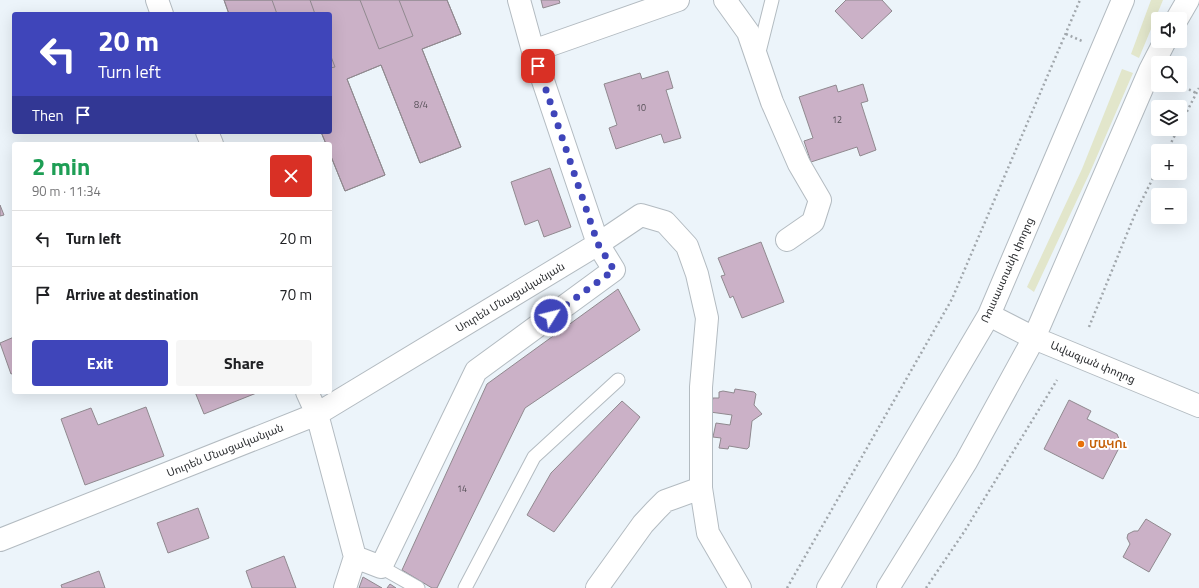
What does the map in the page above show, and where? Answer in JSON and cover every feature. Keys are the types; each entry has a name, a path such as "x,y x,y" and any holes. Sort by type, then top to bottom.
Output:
{"street":[{"path":"157,0 161,12"},
{"path":"355,557 381,567 476,371 614,270 598,244 533,51 519,0"},
{"path":"533,51 678,0"},
{"path":"725,0 748,32 772,102 799,164 820,200 813,222 787,240"},
{"name":"Ռուսաստանի փողոց","path":"828,588 989,315 1122,0"},
{"path":"1181,12 1188,0"},
{"path":"888,588 966,462 1034,338 1147,78 1162,48"},
{"name":"Սուրեն Մնացականյան","path":"0,540 317,414 598,244 641,215 665,222 687,246 697,274 707,318 701,387 701,488 708,533 740,588"},
{"name":"Ավագյան փողոց","path":"989,315 1034,338 1199,406"},
{"path":"308,394 317,414 355,557 345,588"},
{"path":"597,588 643,524 656,510 666,501 701,488"}],"lane":[{"path":"757,60 772,0"},
{"path":"466,588 534,456 618,380"},
{"path":"381,567 418,588"}],"path":[{"path":"787,588 952,299 1080,0"},
{"path":"1187,88 1196,93"},
{"path":"1187,111 1199,88"},
{"path":"1089,327 1135,214 1152,180"},
{"path":"926,588 964,532 1057,380"}],"green space":[{"path":"1151,0 1163,0 1158,12 1151,12 1151,29 1139,58 1131,54"},
{"path":"1122,69 1133,73 1091,170 1034,292 1027,287 1082,169"}],"building":[{"path":"224,0 272,0 276,12 228,12"},
{"path":"224,0 447,0 461,34 422,49 461,147 420,163 381,65 347,79 385,175 345,191 332,159 332,142 325,142 322,134 332,134 332,12 228,12"},
{"path":"310,0 360,0 379,49 413,36 399,0 447,0 461,34 422,49 461,147 420,163 381,65 347,79 385,175 345,191 332,159 332,142 325,142 322,134 332,134 332,68 335,67 332,59 332,12 314,12"},
{"path":"541,0 559,0 560,3 543,8"},
{"path":"846,0 882,0 892,11 862,39 835,11"},
{"path":"668,71 673,88 666,90 681,138 664,143 661,134 616,149 609,128 617,125 604,84 640,73 642,79"},
{"path":"863,84 868,101 861,103 876,150 860,156 857,147 811,162 804,141 813,138 799,97 836,85 838,92"},
{"path":"550,168 571,227 544,237 538,220 525,225 511,182"},
{"path":"0,205 4,215 0,216"},
{"path":"761,242 784,302 742,318 733,296 730,298 721,276 725,275 718,258"},
{"path":"618,289 640,330 525,408 437,588 432,588 402,570 487,384"},
{"path":"12,338 12,374 11,374 0,343"},
{"path":"735,389 754,392 756,394 754,405 762,414 752,421 749,447 747,449 729,446 728,449 719,448 721,438 713,437 716,423 730,425 732,415 710,412 713,398 719,398 719,392 723,391 734,393"},
{"path":"196,394 254,394 204,414"},
{"path":"1069,400 1091,411 1087,419 1117,434 1121,444 1103,479 1044,449"},
{"path":"622,401 640,417 554,532 527,515 551,473"},
{"path":"146,407 164,456 85,485 61,419 91,408 98,425"},
{"path":"198,508 209,538 168,553 157,523"},
{"path":"1146,519 1171,534 1149,572 1123,557 1130,544 1127,538 1128,534 1138,531"},
{"path":"284,556 296,588 252,588 246,571"},
{"path":"99,571 105,588 62,588 61,585"},
{"path":"363,577 382,588 359,588"},
{"path":"390,584 396,588 387,588"}],"place":[{"name":"ՄԱԿՈւ","path":"1081,444"}],"route":[{"path":"538,66 598,244 614,270 551,316"}]}
